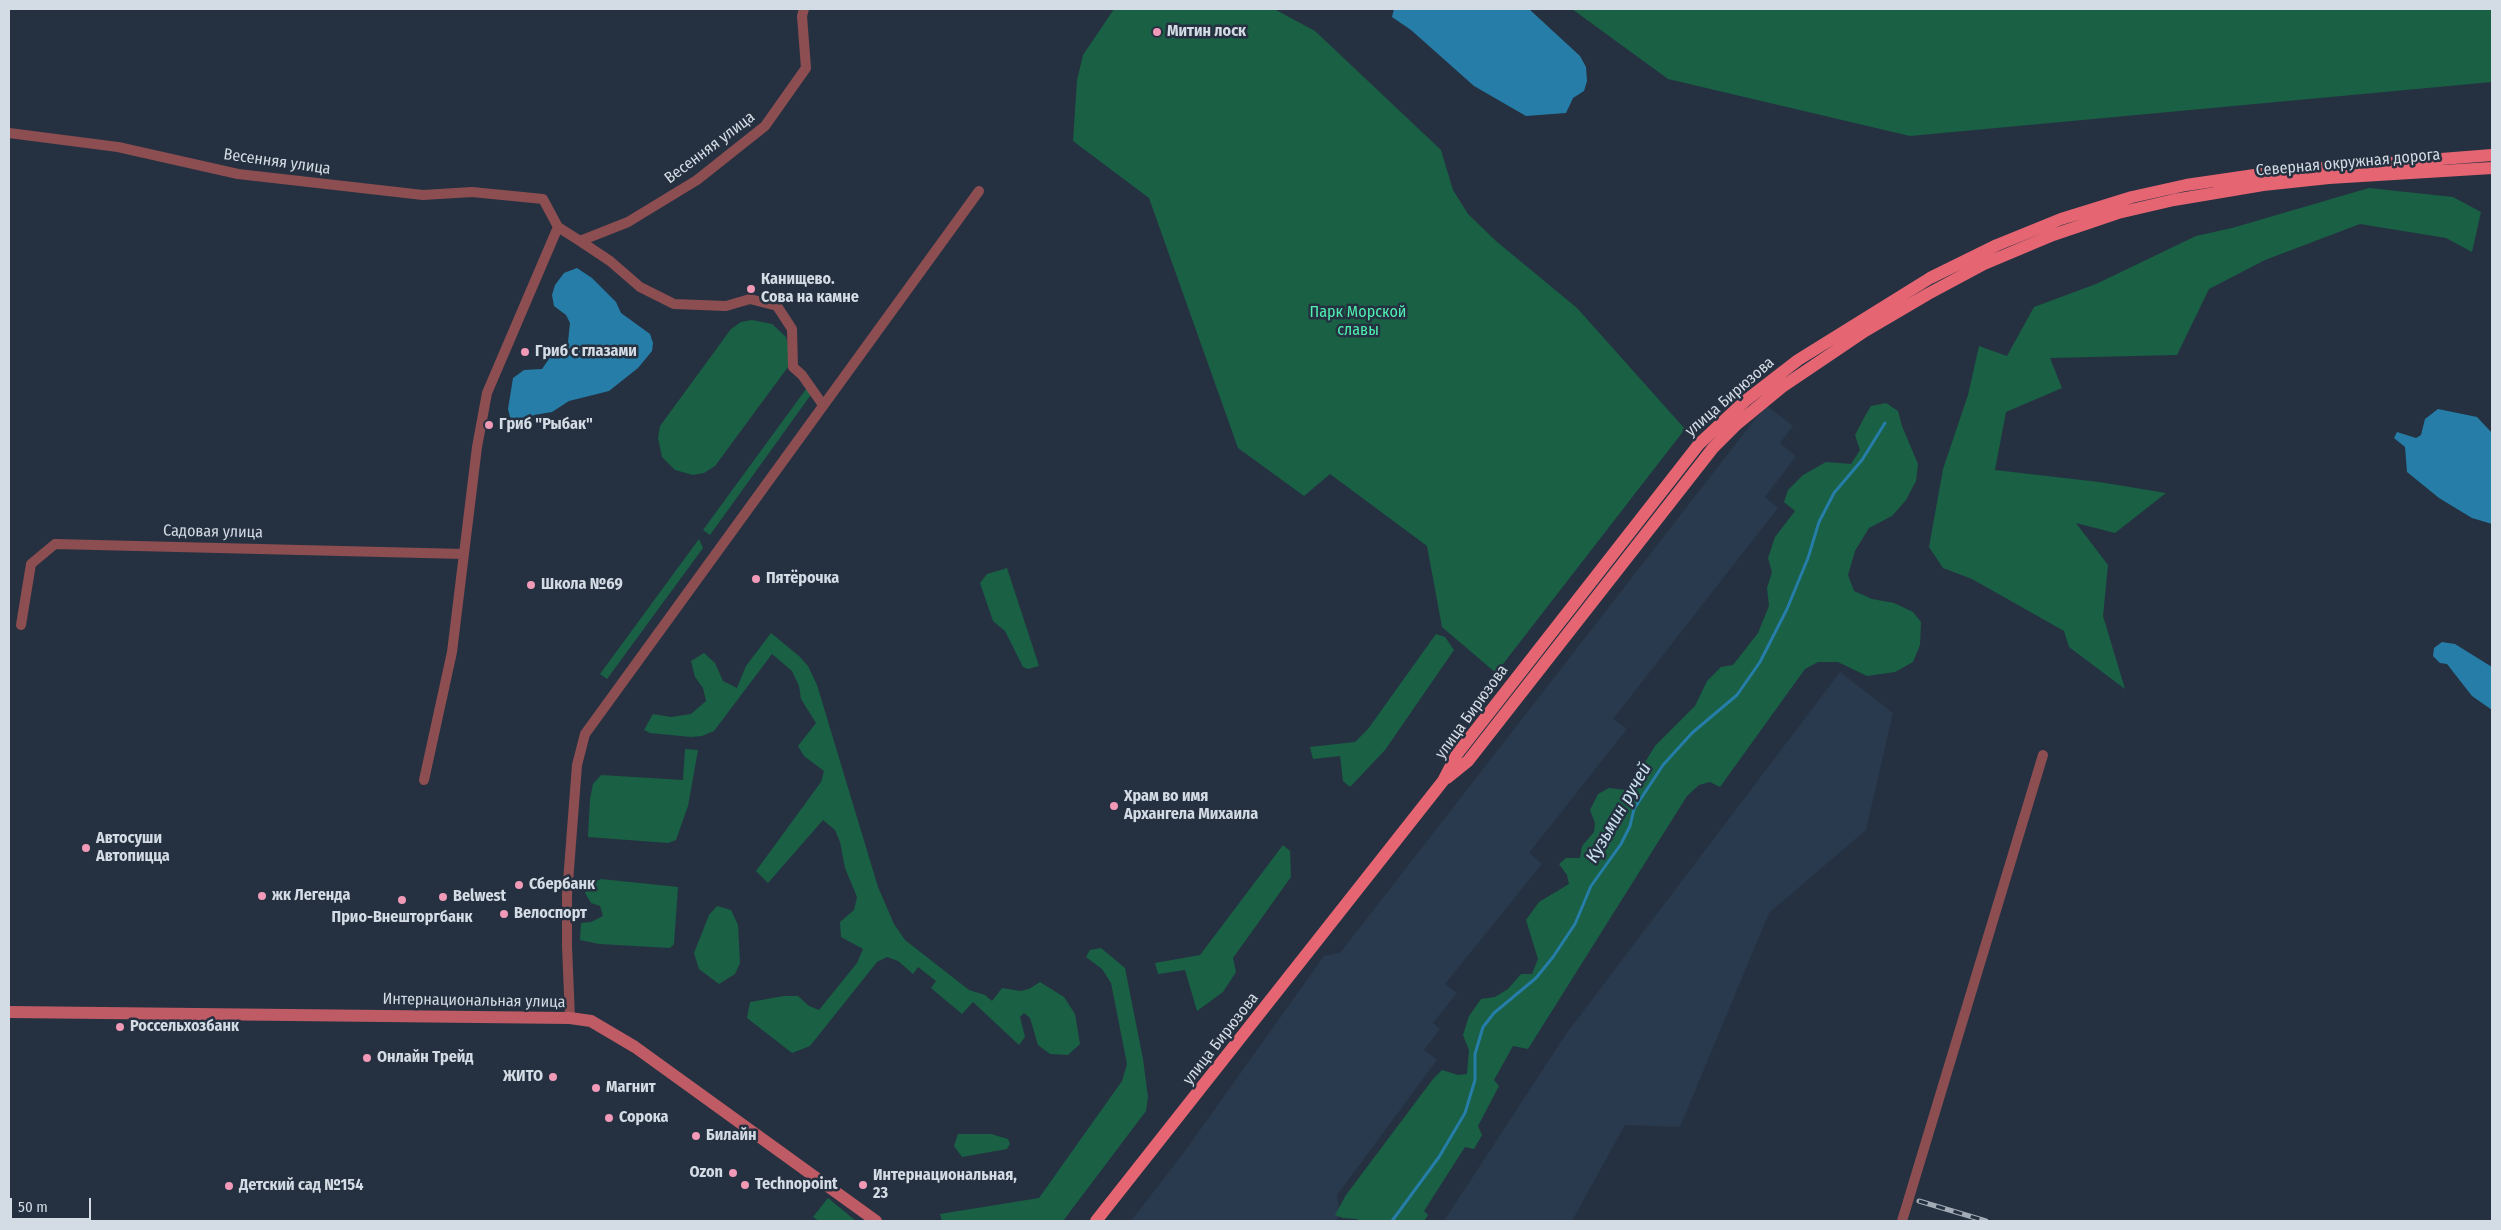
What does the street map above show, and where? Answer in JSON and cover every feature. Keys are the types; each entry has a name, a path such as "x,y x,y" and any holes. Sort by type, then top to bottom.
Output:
{"main road":[{"name":"Северная окружная дорога","path":"2132,197 2186,185 2275,172 2492,155"},
{"name":"Северная окружная дорога","path":"2118,213 2174,200 2263,185 2329,178 2492,168"},
{"name":"улица Бирюзова","path":"1444,781 1457,754 1699,444 1745,401 1798,360 1930,278 1997,245 2052,222 2132,197"},
{"name":"улица Бирюзова","path":"1096,1221 1444,781 1468,761 1713,448 1761,403 1865,331 1928,294 1984,264 2053,235 2118,213"},
{"name":"Интернациональная улица","path":"9,1012 570,1018 591,1021 635,1047 876,1221"}],"street":[{"name":"Весенняя улица","path":"580,241 628,222 689,184 765,126 806,68 802,16 804,9"},
{"name":"Весенняя улица","path":"9,133 118,147 238,174 423,195 472,192 543,199 558,227"},
{"path":"570,1018 567,896 577,766 586,734 979,191"},
{"path":"424,780 452,652 477,447 487,394 558,227 610,261 640,287 674,304 726,306 750,299 777,306 792,329 793,367 802,375 823,405"},
{"name":"Садовая улица","path":"21,625 31,564 55,544 464,554"},
{"path":"1902,1221 2043,755"}],"shaded area":[{"path":"1766,405 1793,426 1780,443 1796,456 1765,497 1778,508 1613,719 1627,729 1529,853 1542,864 1445,984 1457,993 1433,1023 1440,1029 1424,1050 1437,1060 1337,1195 1340,1216 1335,1221 1131,1221 1185,1151 1324,956 1340,953"},
{"path":"1840,672 1893,713 1866,830 1769,913 1680,1127 1625,1125 1572,1221 1444,1221 1566,1034"}],"green space":[{"name":"Парк Морской славы","path":"1114,9 1274,9 1315,31 1441,150 1453,190 1468,214 1496,241 1577,308 1685,429 1496,673 1442,627 1427,546 1330,474 1304,496 1238,448 1149,198 1073,141 1077,80 1083,55"},
{"path":"1572,9 2492,9 2492,82 1910,136 1668,79"},
{"path":"2369,188 2453,197 2481,212 2472,252 2446,238 2360,224 2265,260 2209,289 2177,355 2050,358 2062,388 2006,412 1995,470 2099,482 2166,493 2115,533 2076,523 2108,565 2103,616 2125,689 2069,647 2064,631 1972,579 1943,568 1929,547 1943,469 1968,395 1979,346 2007,356 2034,307 2096,284 2196,236 2232,228"},
{"path":"752,320 772,324 786,337 791,357 788,367 715,466 704,473 693,475 675,470 662,457 658,438 660,426 731,329 741,322"},
{"path":"809,385 815,389 710,535 703,530"},
{"path":"1886,403 1898,411 1902,426 1918,464 1916,481 1906,500 1892,516 1869,528 1855,551 1848,575 1854,591 1872,599 1894,603 1913,612 1921,622 1920,645 1913,662 1895,672 1867,676 1838,662 1818,662 1805,669 1720,787 1710,782 1699,785 1687,796 1528,1049 1513,1046 1494,1080 1499,1086 1478,1126 1482,1135 1474,1149 1465,1147 1424,1211 1428,1215 1424,1221 1360,1221 1335,1215 1346,1195 1433,1079 1442,1070 1458,1075 1467,1074 1469,1050 1463,1035 1469,1016 1481,999 1495,997 1508,989 1521,974 1532,974 1538,959 1526,920 1539,902 1569,884 1567,875 1559,864 1566,858 1580,858 1582,846 1594,832 1595,823 1590,810 1598,794 1609,788 1626,790 1642,780 1644,764 1655,746 1695,706 1707,681 1721,667 1733,665 1758,633 1769,606 1767,588 1772,572 1768,558 1775,537 1795,511 1784,502 1788,490 1803,475 1826,462 1851,464 1860,450 1855,435 1865,416 1871,406"},
{"path":"699,539 703,548 607,679 600,674"},
{"path":"1007,568 1039,666 1028,669 1023,667 1005,631 993,621 980,583 987,574"},
{"path":"771,633 808,666 817,685 878,887 894,924 905,940 969,990 985,995 992,1001 1002,988 1020,991 1029,989 1040,982 1064,997 1075,1014 1080,1044 1068,1055 1050,1054 1038,1045 1030,1018 1024,1013 1020,1017 1025,1037 1019,1045 973,1002 962,1014 931,988 936,981 918,967 913,974 898,961 887,957 877,962 810,1046 792,1053 747,1018 750,1002 784,996 798,996 809,1006 819,1010 857,963 863,949 841,937 840,922 854,910 857,897 845,868 840,842 835,830 823,820 768,883 756,871 821,782 824,771 804,756 798,746 816,723 801,699 799,686 792,671 772,654 714,731 702,736 691,737 650,733 644,730 653,714 671,717 691,714 706,701 703,688 695,677 691,661 704,653 715,663 723,681 737,688 746,666"},
{"path":"1436,634 1445,637 1454,650 1385,750 1350,787 1343,781 1340,756 1313,759 1310,747 1355,742 1368,729"},
{"path":"685,749 698,750 688,806 676,840 668,843 588,837 590,799 593,784 601,775 683,780"},
{"path":"1283,845 1290,851 1291,877 1233,958 1236,972 1223,992 1197,1011 1185,970 1158,974 1155,963 1200,955"},
{"path":"601,879 678,887 674,944 670,948 599,944 580,940 581,923 591,922 603,916 600,906 591,903 585,893 589,884"},
{"path":"717,906 731,910 738,925 740,963 735,974 719,984 699,969 694,953 709,915"},
{"path":"1101,948 1125,968 1143,1059 1148,1097 1146,1111 1063,1221 942,1221 940,1214 1039,1198 1122,1081 1127,1064 1111,983 1102,969 1086,957 1090,950"},
{"path":"958,1134 991,1134 1008,1139 1010,1144 1007,1149 962,1157 954,1146"},
{"path":"828,1198 856,1221 819,1221 813,1217"}],"water":[{"path":"1394,9 1529,9 1580,56 1586,67 1587,81 1584,91 1573,98 1566,113 1526,116 1474,86 1411,30 1392,17"},
{"path":"577,268 592,278 616,302 621,313 650,334 653,343 652,351 638,368 609,391 569,401 552,412 534,415 522,424 516,423 510,417 508,409 513,378 524,370 542,369 553,353 568,342 570,323 566,315 554,306 552,295 555,285 564,273"},
{"path":"2438,409 2477,417 2492,433 2492,524 2472,518 2439,498 2407,472 2405,447 2394,438 2397,432 2416,438 2421,435 2425,419"},
{"path":"2442,642 2455,644 2492,667 2492,710 2472,696 2447,664 2440,663 2433,656 2434,648"}],"waterway":[{"name":"Кузьмин ручей","path":"1392,1221 1439,1157 1465,1113 1475,1080 1475,1054 1483,1027 1494,1013 1536,978 1553,957 1575,924 1591,886 1621,844 1630,826 1634,809 1663,765 1692,733 1737,695 1760,662 1787,609 1808,558 1819,522 1834,493 1862,460 1885,423"}],"railway":[{"path":"1919,1201 1986,1221"}],"place":[{"name":"Митин лоск","path":"1157,32"},
{"name":"Канищево. Сова на камне","path":"751,289"},
{"name":"Гриб с глазами","path":"525,352"},
{"name":"Гриб \"Рыбак\"","path":"489,425"},
{"name":"Пятёрочка","path":"756,579"},
{"name":"Школа №69","path":"531,585"},
{"name":"Храм во имя Архангела Михаила","path":"1114,806"},
{"name":"Автосуши Автопицца","path":"86,848"},
{"name":"Сбербанк","path":"519,885"},
{"name":"жк Легенда","path":"262,896"},
{"name":"Belwest","path":"443,897"},
{"name":"Прио-Внешторгбанк","path":"402,900"},
{"name":"Велоспорт","path":"504,914"},
{"name":"Россельхозбанк","path":"120,1027"},
{"name":"Онлайн Трейд","path":"367,1058"},
{"name":"ЖИТО","path":"553,1077"},
{"name":"Магнит","path":"596,1088"},
{"name":"Сорока","path":"609,1118"},
{"name":"Билайн","path":"696,1136"},
{"name":"Ozon","path":"733,1173"},
{"name":"Technopoint","path":"745,1185"},
{"name":"Интернациональная, 23","path":"863,1185"},
{"name":"Детский сад №154","path":"229,1186"}]}
